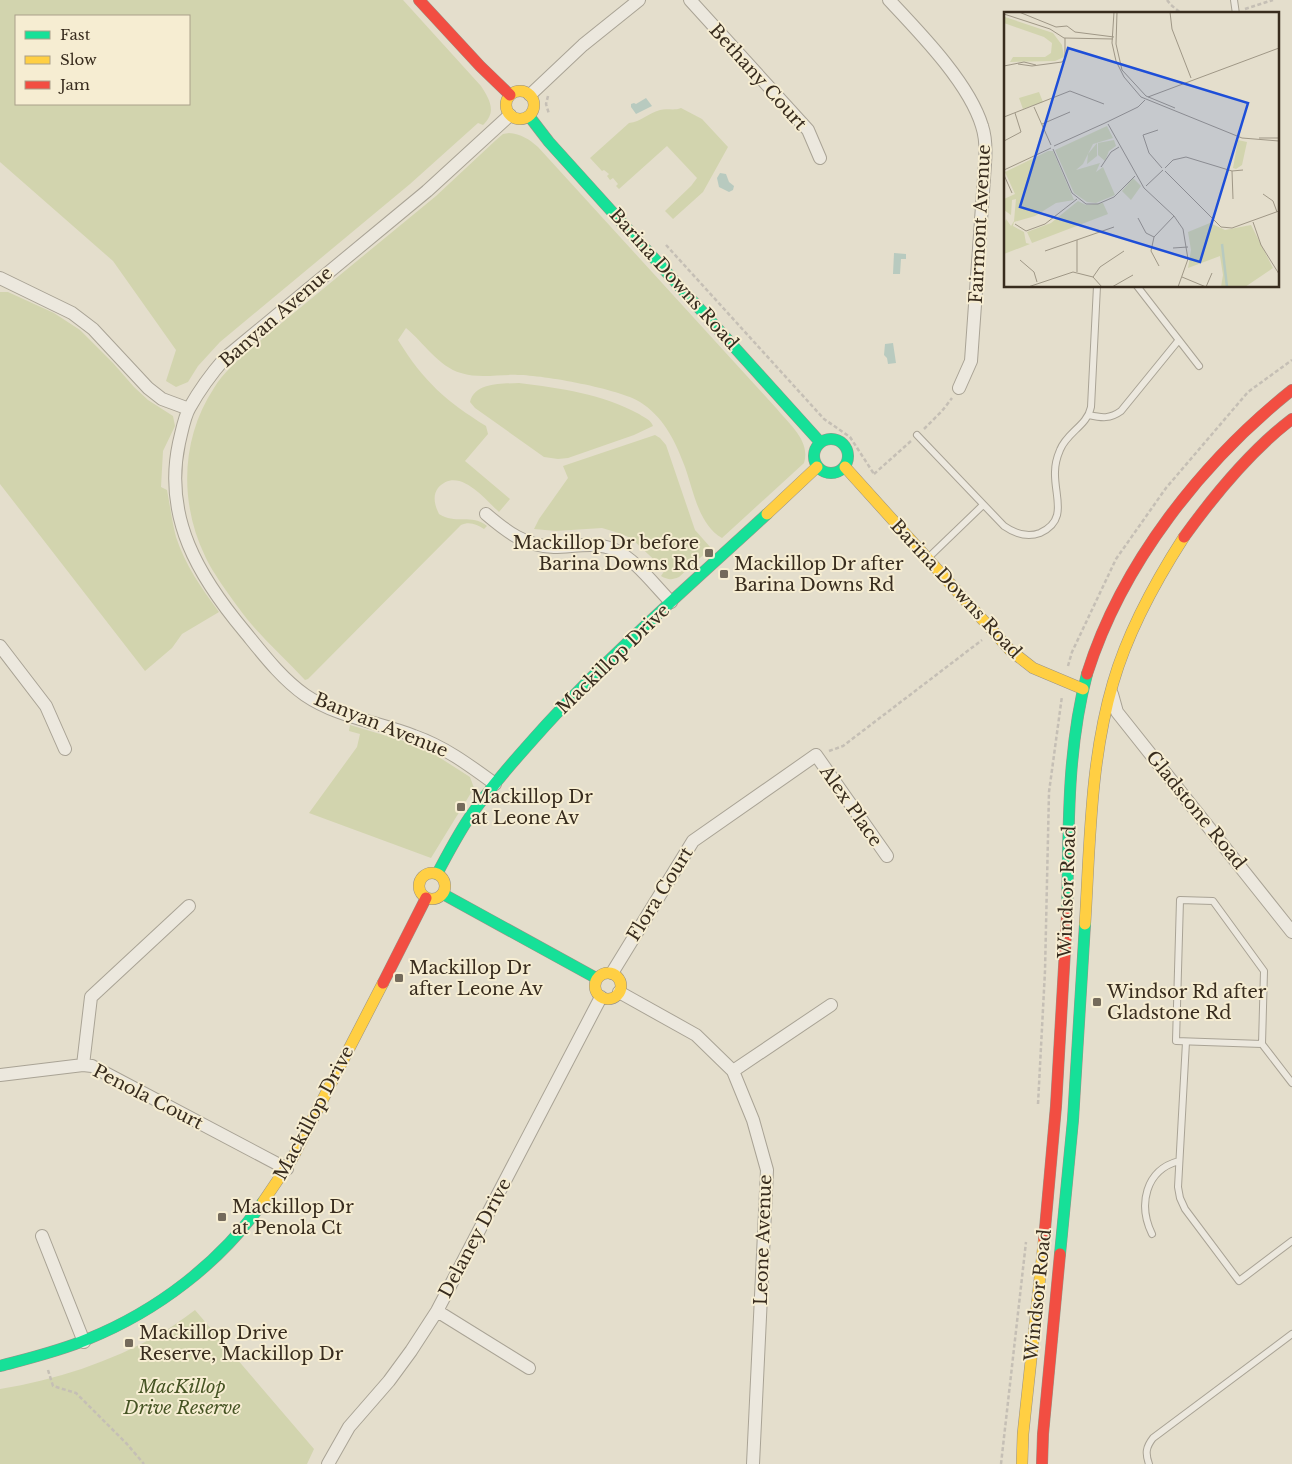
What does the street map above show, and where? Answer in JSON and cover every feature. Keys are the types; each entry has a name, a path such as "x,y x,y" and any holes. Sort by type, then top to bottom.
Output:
{"main road":[{"path":"419,0 480,66 510,95"},
{"path":"518,91 526,92 530,95 534,105 529,116 518,119 510,115 506,107 507,99 510,95 518,91"},
{"name":"Barina Downs Road","path":"529,116 549,142 820,442"},
{"name":"Windsor Road","path":"1022,1464 1023,1434 1056,1118 1067,925 1069,798 1074,742 1083,689 1094,653 1108,619 1148,548 1200,477 1266,409 1292,390"},
{"name":"Windsor Road","path":"1042,1464 1043,1434 1073,1120 1094,786 1101,735 1112,684 1135,622 1168,562 1220,490 1255,450 1292,420"},
{"path":"829,438 843,444 848,454 845,467 840,471 830,474 817,468 813,455 820,442 829,438"},
{"name":"Barina Downs Road","path":"845,467 1010,650 1033,668 1083,689"},
{"name":"Mackillop Drive","path":"437,874 462,830 495,784 563,706 629,639 770,513 817,468"},
{"path":"1105,669 1135,622"},
{"path":"1083,689 1096,683"},
{"path":"428,874 437,874 445,882 444,894 438,898 426,898 420,891 419,885 421,880 428,874"},
{"path":"444,894 596,978"},
{"name":"Mackillop Drive","path":"0,1366 44,1356 126,1324 158,1304 208,1265 252,1220 287,1169 426,898"},
{"path":"612,973 618,977 621,984 616,997 607,999 596,993 594,986 596,978 601,974 612,973"}],"street":[{"path":"530,95 583,45 640,0"},
{"name":"Bethany Court","path":"690,0 808,130 820,158"},
{"name":"Fairmont Avenue","path":"889,0 921,34 968,96 976,110 984,136 986,164 971,361 958,388"},
{"name":"Banyan Avenue","path":"495,784 465,761 440,746 414,735 331,709 305,695 278,670 234,619 201,572 188,544 179,515 176,484 177,456 189,409 214,371 240,344 427,191 510,115"},
{"path":"0,278 72,313 93,329 148,388 162,399 189,409"},
{"path":"486,514 511,534 538,545 554,547 589,544 605,546 616,550 628,558 671,602"},
{"path":"0,646 46,706 65,749"},
{"name":"Gladstone Road","path":"1112,684 1113,702 1117,712 1292,932"},
{"name":"Alex Place","path":"816,755 887,856"},
{"name":"Flora Court","path":"612,973 693,841 816,755"},
{"path":"83,1065 91,997 188,906"},
{"name":"Leone Avenue","path":"619,992 696,1035 733,1071 753,1120 767,1170 753,1464"},
{"name":"Delaney Drive","path":"328,1464 349,1427 389,1381 437,1310 601,997"},
{"path":"733,1071 831,1006"},
{"name":"Penola Court","path":"0,1075 83,1065 92,1066 287,1169"},
{"path":"42,1236 84,1342"},
{"path":"437,1310 529,1368"}],"lane":[{"path":"917,435 983,505 1012,532 1024,535 1036,534 1046,530 1054,523 1058,513 1055,472 1059,451 1069,436 1089,415 1092,397 1097,288"},
{"path":"1138,288 1199,366"},
{"path":"1089,415 1108,418 1114,416 1178,341"},
{"path":"928,558 983,505"},
{"path":"1262,1044 1176,1041 1180,900 1213,902 1264,971 1262,1044 1292,1083"},
{"path":"1186,1042 1178,1187 1185,1209 1239,1281 1292,1241"},
{"path":"1152,1234 1144,1211 1145,1197 1149,1186 1156,1174 1164,1167 1179,1161"},
{"path":"1149,1464 1146,1457 1146,1448 1153,1438 1292,1334"}],"path":[{"path":"1167,0 1179,12"},
{"path":"1239,12 1272,0"},
{"path":"544,83 548,89 546,104 552,120"},
{"path":"664,244 824,419 850,437 874,474"},
{"path":"816,755 843,746 993,631"},
{"path":"1038,1109 1045,971 1049,792 1060,706"},
{"path":"1001,1464 1026,1238"},
{"path":"44,1356 53,1386 76,1393 127,1444 144,1464"}],"green space":[{"path":"0,0 403,0 481,86 487,96 491,111 483,125 478,123 410,184 220,342 198,366 188,382 176,387 166,381 176,350 113,261 0,162"},
{"path":"681,108 702,119 728,147 703,192 673,219 665,211 697,178 667,146 619,189 616,186 618,184 613,178 610,180 607,176 609,174 604,170 602,171 590,158 629,123 660,110"},
{"path":"509,133 525,137 538,147 777,409 802,440 805,455 804,463 722,538 707,524 701,514 676,444 655,414 640,402 616,392 562,380 530,376 482,376 461,373 438,360 406,328 398,340 417,368 447,399 486,426 488,434 465,461 510,499 499,512 471,486 462,482 454,480 446,482 438,488 435,494 435,501 439,514 452,519 475,520 487,526 484,529 473,524 461,525 305,680 247,619 219,580 205,556 191,514 188,492 187,471 195,428 203,407 214,388 240,358 436,196 503,134"},
{"path":"0,292 8,292 54,313 80,330 148,400 173,416 175,426 163,451 161,487 167,490 176,537 184,557 200,586 219,612 182,634 172,648 145,671 0,484"},
{"path":"519,383 565,390 611,401 639,414 653,426 634,435 568,458 544,457 475,408 470,402 473,395 483,387"},
{"path":"655,435 666,445 695,530 711,548 679,577 670,579 661,576 665,570 632,539 622,534 602,528 556,531 534,529 568,478 563,466"},
{"path":"350,725 407,742 434,754 470,777 474,788 431,858 309,813 357,747 360,734 349,731"},
{"name":"MacKillop Drive Reserve","path":"195,1310 314,1449 307,1464 0,1464 0,1389 42,1381 82,1369 122,1353 160,1334"}],"shaded area":[{"path":"646,98 652,106 636,114 631,104 636,104"},
{"path":"720,173 726,174 729,182 734,186 733,190 729,192 719,187 717,178"},
{"path":"894,253 906,254 906,259 901,259 900,274 893,274"},
{"path":"893,343 896,363 888,364 887,358 884,355 885,344"}],"traffic: fast":[{"path":"529,116 549,142 820,442"},
{"path":"831,439 838,440 843,444 847,449 848,456 847,463 843,468 838,472 831,473 824,472 819,468 815,463 814,456 815,449 819,444 824,440 831,439"},
{"path":"437,874 469,818 506,770 546,725 626,643 767,514"},
{"path":"1067,915 1072,764 1075,734 1087,674"},
{"path":"443,894 596,978"},
{"path":"1060,1254 1073,1120 1085,924"},
{"path":"0,1366 56,1351 88,1339 114,1328 138,1314 185,1283 207,1265 246,1224 263,1202"}],"traffic: slow":[{"path":"520,91 530,95 534,105 530,115 520,119 510,115 506,105 510,95 520,91"},
{"path":"767,514 817,467"},
{"path":"845,467 1010,650 1033,668 1083,689"},
{"path":"1085,924 1092,803 1105,712 1119,664 1134,626 1163,571 1184,537"},
{"path":"432,873 441,877 445,886 441,895 432,899 423,895 419,886 423,877 432,873"},
{"path":"608,973 617,977 621,986 617,995 608,999 599,995 595,986 599,977 608,973"},
{"path":"263,1202 292,1159 383,983"},
{"path":"1022,1464 1023,1434 1044,1240"}],"traffic: jam":[{"path":"419,0 480,66 510,95"},
{"path":"1087,674 1102,633 1121,593 1169,517 1227,449 1292,390"},
{"path":"1184,537 1234,474 1262,445 1292,419"},
{"path":"383,983 426,898"},
{"path":"1044,1240 1056,1106 1067,915"},
{"path":"1042,1464 1043,1434 1060,1254"}],"place":[{"name":"Mackillop Dr before Barina Downs Rd","path":"709,553"},
{"name":"Mackillop Dr after Barina Downs Rd","path":"724,574"},
{"name":"Mackillop Dr at Leone Av","path":"461,807"},
{"name":"Mackillop Dr after Leone Av","path":"399,978"},
{"name":"Windsor Rd after Gladstone Rd","path":"1097,1002"},
{"name":"Mackillop Dr at Penola Ct","path":"222,1217"},
{"name":"Mackillop Drive Reserve, Mackillop Dr","path":"129,1343"}]}
